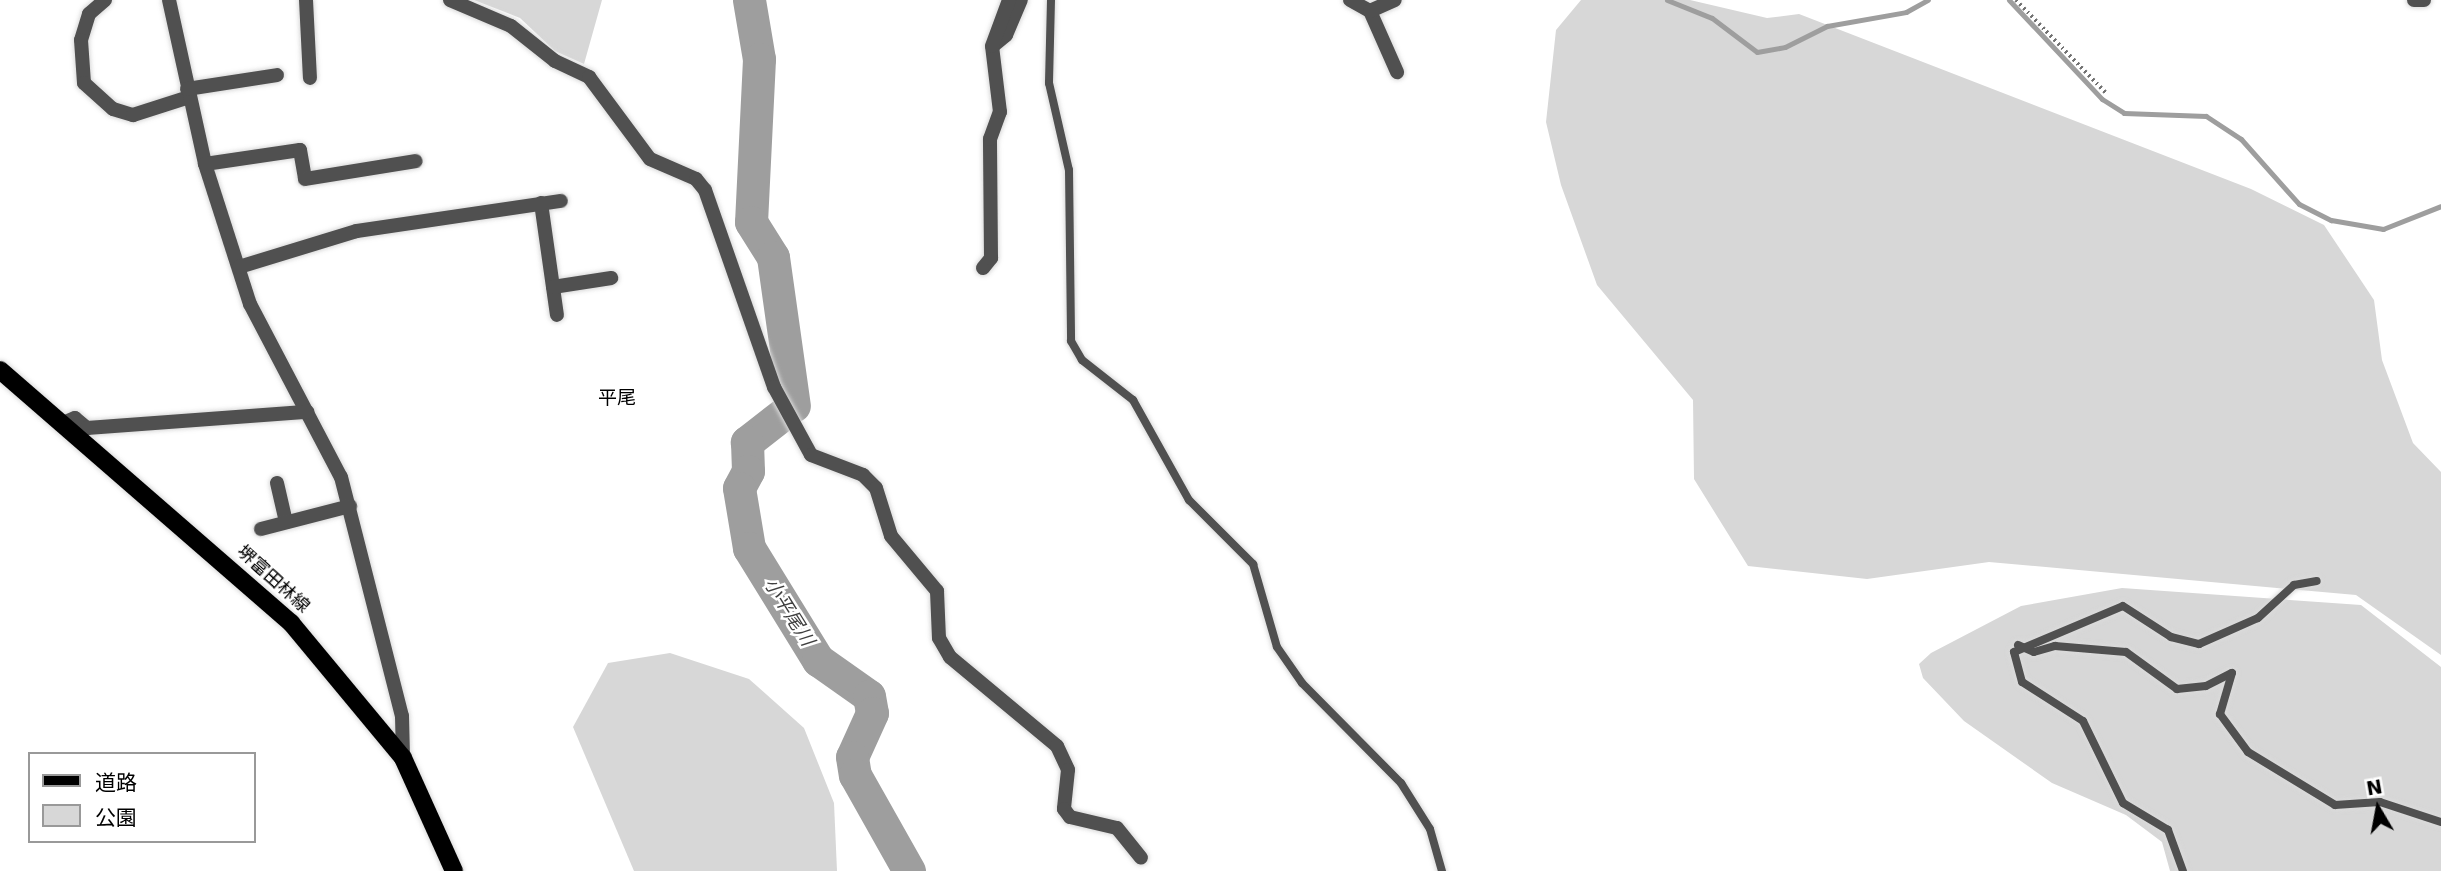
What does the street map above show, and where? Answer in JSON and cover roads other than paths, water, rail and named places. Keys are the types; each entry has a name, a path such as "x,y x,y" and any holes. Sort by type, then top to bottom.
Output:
{"main road":[{"name":"堺富田林線","path":"0,370 291,623 403,758 454,871"}],"street":[{"path":"105,0 89,14 81,40 84,83 113,109 132,115 188,93 277,75"},
{"path":"169,0 205,164 239,267 270,349 307,412 350,506 402,716 403,758"},
{"path":"306,0 310,78"},
{"path":"450,0 511,26 555,61 589,77 650,159 700,184 766,351 774,387 811,455 863,475 876,488 891,536 937,591 939,638 950,657 1057,746 1068,771 1064,809 1070,817 1117,828 1141,858"},
{"path":"983,268 991,258 990,139 1000,112 992,46 1009,0"},
{"path":"992,46 1006,35 1021,0"},
{"path":"1350,0 1370,11 1397,72"},
{"path":"1370,11 1395,0"},
{"path":"2414,0 2424,0"},
{"path":"205,164 300,150 305,179 416,162"},
{"path":"239,267 357,231 561,201"},
{"path":"541,204 557,315"},
{"path":"553,287 611,278"},
{"path":"63,423 75,418 87,428 307,412"},
{"path":"277,483 286,522"},
{"path":"261,529 350,506"}],"lane":[{"path":"1051,0 1049,83 1069,170 1071,341 1082,360 1133,400 1189,500 1253,564 1277,647 1302,683 1401,783 1430,829 1442,871"},
{"path":"2183,871 2168,830 2123,803 2083,721 2022,682 2014,652 2018,645 2123,606 2171,637 2199,644 2258,618 2294,585 2317,581"},
{"path":"2018,645 2034,652 2055,646 2126,652 2177,689 2206,686 2232,673 2220,714 2248,752 2335,805 2380,802 2441,822"}],"waterway":[{"name":"小平尾川","path":"749,0 759,59 751,222 773,257 794,406"},
{"path":"1667,0 1712,18 1757,52 1785,47 1827,26 1906,12 1928,0"},
{"path":"2009,0 2102,99 2124,113 2206,116 2241,139 2299,204 2331,220 2383,229 2441,206"},
{"name":"小平尾川","path":"783,414 747,442 748,471 739,488 749,548 818,660 869,696 872,713 852,757 855,775 909,871"}],"district":[{"name":"平尾","path":"617,398"}]}
